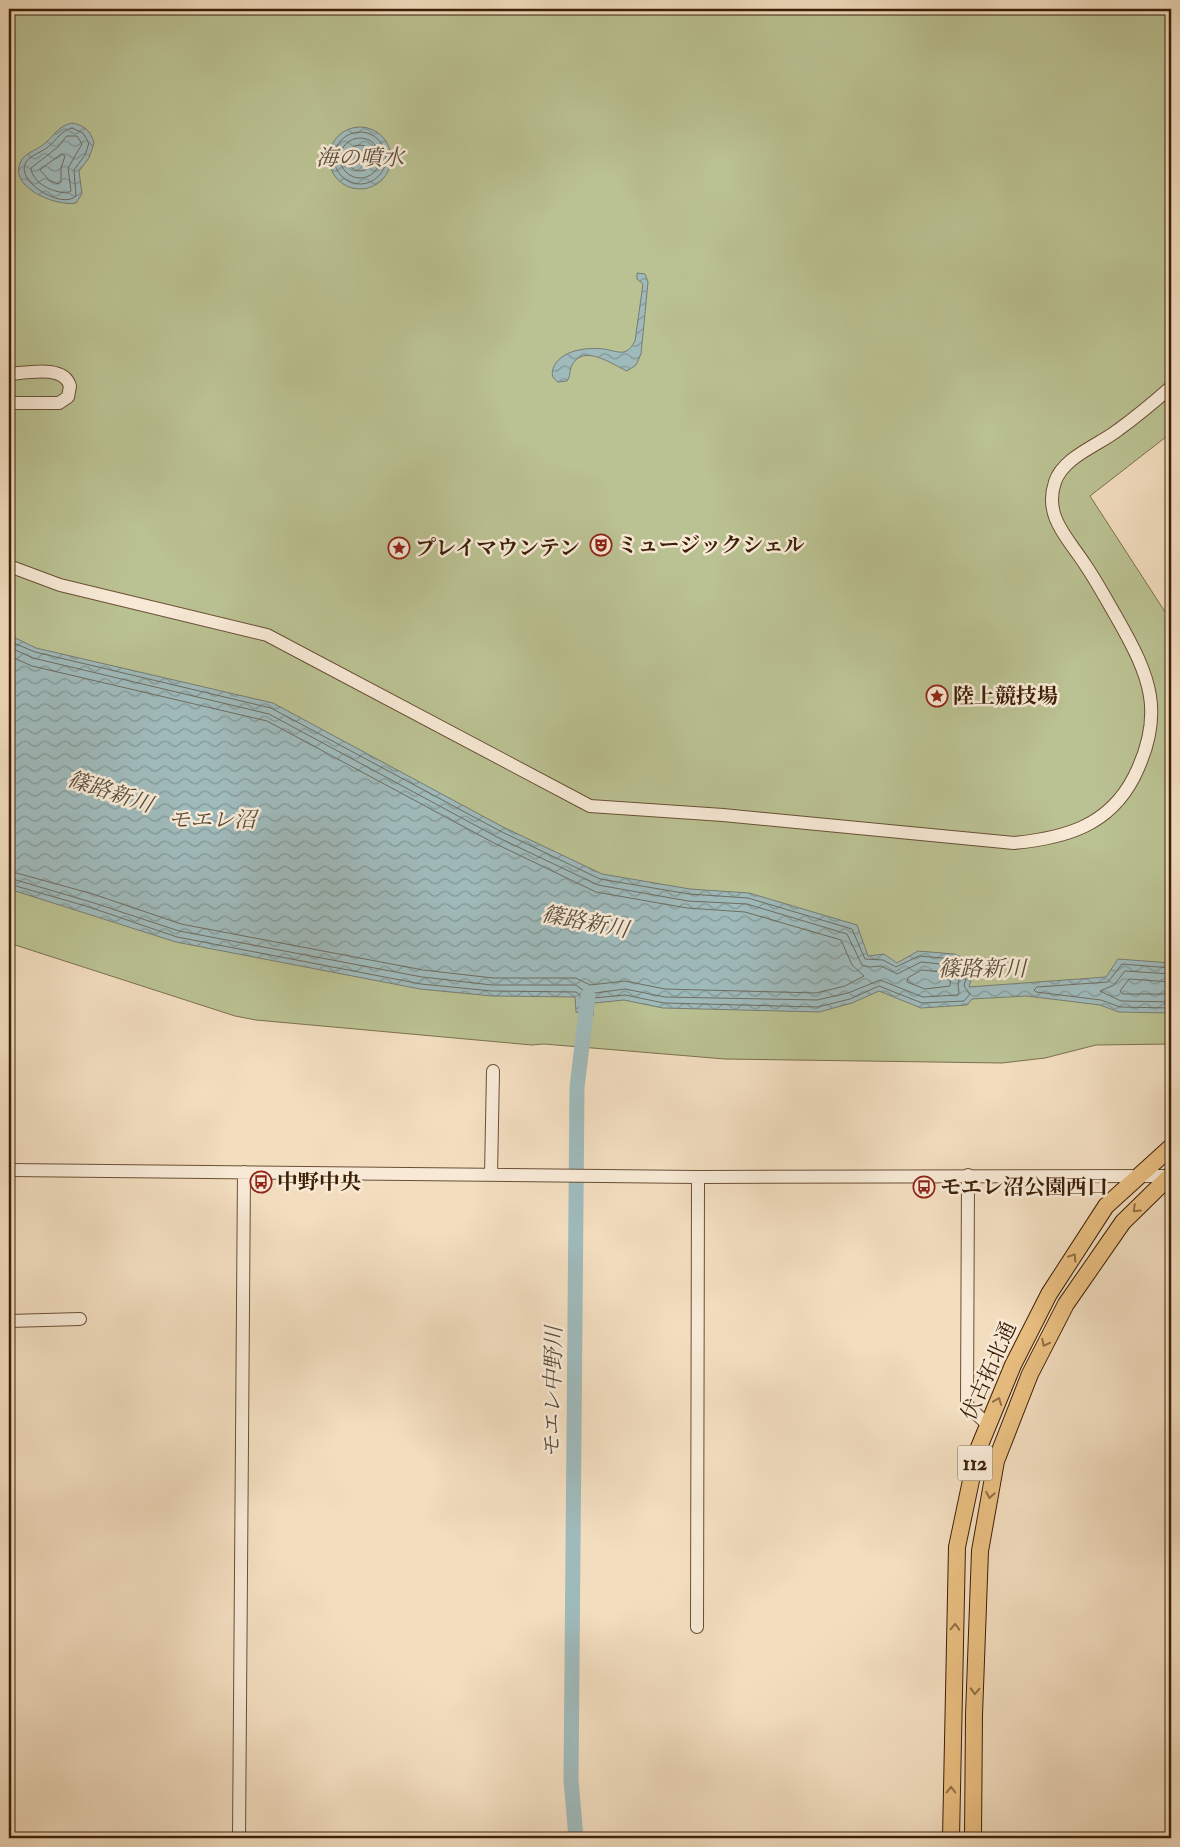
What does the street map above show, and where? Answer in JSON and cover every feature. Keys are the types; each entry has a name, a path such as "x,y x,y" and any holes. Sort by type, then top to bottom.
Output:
{"main road":[{"name":"伏古拓北通","path":"951,1838 957,1547 977,1452 1013,1365 1049,1294 1106,1206 1171,1147"},
{"name":"伏古拓北通","path":"973,1838 974,1715 980,1551 996,1461 1030,1374 1066,1304 1123,1222 1171,1176"}],"street":[{"path":"9,374 54,372 65,377 70,386 68,397 58,402 9,403"},
{"path":"9,566 60,585 267,635 300,650 547,785 590,806 723,815 1014,843 1049,839 1074,832 1095,821 1123,794 1137,770 1149,743 1152,714 1149,687 1138,654 1086,566 1058,527 1053,516 1052,503 1055,480 1068,464 1117,432 1171,388"},
{"path":"491,1175 493,1071"},
{"path":"9,1170 698,1177 1171,1176"},
{"path":"239,1838 244,1172"},
{"path":"968,1175 967,1405 988,1425"},
{"path":"698,1177 698,1627"},
{"path":"9,1321 80,1319"}],"green space":[{"path":"9,9 1171,9 1171,433 1090,496 1171,621 1171,1044 1096,1045 1045,1058 1002,1063 725,1059 544,1044 532,1045 256,1020 235,1016 9,943"}],"water":[{"path":"72,123 86,129 94,143 89,158 79,171 82,194 76,203 67,203 45,198 34,192 25,185 20,177 19,168 25,156 43,145 67,124"},
{"name":"海の噴水","path":"354,127 366,127 382,136 389,146 391,158 389,170 382,180 366,189 354,189 343,184 334,175 329,164 329,152 334,141 343,132"},
{"path":"637,273 645,274 648,282 641,354 636,365 627,371 599,358 584,356 577,359 572,365 567,381 558,382 553,377 553,369 556,363 567,354 582,349 604,349 624,352 632,346 635,341 643,284 637,279"},
{"name":"モエレ沼","path":"9,635 36,648 273,703 503,827 602,874 690,889 749,893 857,925 868,956 884,954 897,963 918,951 954,954 976,963 969,987 1106,977 1118,959 1171,963 1171,1013 1119,1012 1100,1005 1027,996 972,999 967,1005 921,1008 879,991 852,1003 819,1012 663,1008 624,1000 594,1003 593,1016 576,1012 575,997 492,996 420,989 176,942 9,889"}],"waterway":[{"name":"モエレ中野川","path":"576,1838 571,1780 577,1087 588,996"}],"place":[{"name":"ミュージックシェル","path":"601,545"},
{"name":"プレイマウンテン","path":"399,548"},
{"name":"陸上競技場","path":"937,696"},
{"name":"中野中央","path":"261,1182"},
{"name":"モエレ沼公園西口","path":"924,1187"}],"water label":[{"name":"篠路新川","path":"110,792"},
{"name":"篠路新川","path":"585,922"},
{"name":"篠路新川","path":"982,969"}]}
